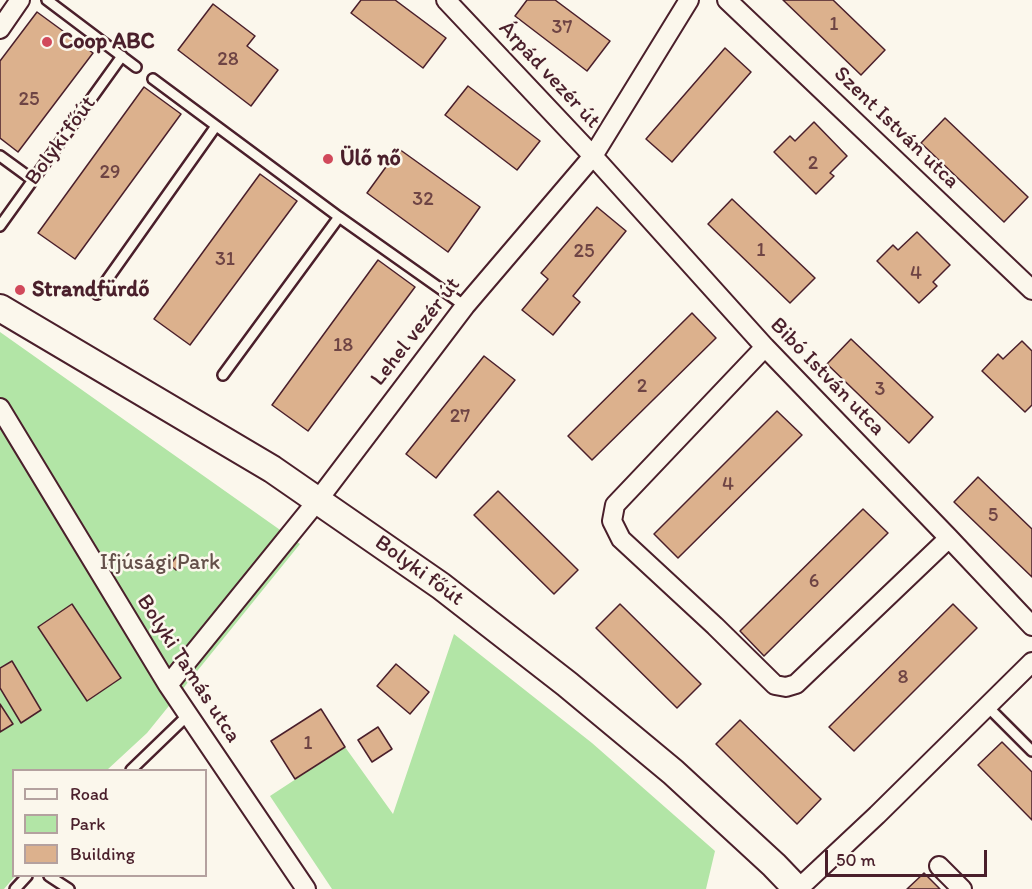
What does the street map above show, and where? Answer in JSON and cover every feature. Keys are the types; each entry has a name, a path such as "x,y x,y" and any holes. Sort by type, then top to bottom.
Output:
{"main road":[{"name":"Bolyki főút","path":"0,308 272,469 441,586 567,684 673,772 798,889"}],"street":[{"path":"0,28 20,0"},
{"name":"Árpád vezér út","path":"446,0 593,156"},
{"name":"Lehel vezér út","path":"168,685 318,500 465,306 593,156 689,0"},
{"name":"Szent István utca","path":"731,2 1032,290"},
{"name":"Bibó István utca","path":"593,156 765,347 1032,626"},
{"path":"765,347 615,505 612,521 621,539 775,685 786,687 796,684 950,538"},
{"name":"Bolyki Tamás utca","path":"0,408 168,685 306,889"},
{"path":"798,889 878,815 1032,662"},
{"path":"939,866 962,889"}],"lane":[{"path":"47,0 136,67"},
{"name":"Bolyki főút","path":"0,226 122,56"},
{"path":"153,79 339,217 465,306"},
{"path":"97,294 216,126"},
{"path":"0,156 33,180"},
{"path":"223,375 339,217"},
{"path":"987,706 1032,751"},
{"path":"133,769 188,715"},
{"path":"15,889 26,877"},
{"path":"51,877 69,889"}],"green space":[{"name":"Ifjúsági Park","path":"0,332 300,544 147,733 108,769 12,769 12,877 14,877 4,889 0,889"},
{"path":"454,634 592,743 715,851 706,889 332,889 270,796 345,747 393,814"}],"building":[{"path":"361,0 395,0 446,38 423,68 351,13"},
{"path":"527,0 555,0 610,41 587,71 515,16"},
{"path":"783,0 833,0 885,50 861,75"},
{"path":"213,4 255,36 247,46 278,70 251,106 178,50"},
{"path":"37,12 93,53 18,152 0,138 0,61"},
{"path":"725,48 751,72 672,162 646,139"},
{"path":"468,86 540,141 517,170 445,115"},
{"path":"144,87 181,114 75,259 38,233"},
{"path":"945,118 1028,197 1004,222 921,143"},
{"path":"814,122 847,156 830,173 834,176 816,194 774,152 790,136 795,141"},
{"path":"399,149 480,207 448,252 367,193"},
{"path":"260,174 297,201 190,345 154,319"},
{"path":"732,199 815,278 790,303 708,224"},
{"path":"597,207 626,231 573,296 580,302 553,335 522,310 548,279 541,273"},
{"path":"917,232 950,265 933,282 937,286 919,303 877,261 893,245 898,250"},
{"path":"378,260 415,287 308,431 272,405"},
{"path":"692,313 716,338 592,460 568,436"},
{"path":"851,339 933,417 909,443 827,364"},
{"path":"1022,341 1032,351 1032,405 1025,412 982,371 998,354 1003,359"},
{"path":"484,356 515,380 436,478 406,454"},
{"path":"777,411 802,435 678,558 654,534"},
{"path":"978,477 1032,529 1032,577 954,502"},
{"path":"498,491 578,570 554,594 474,515"},
{"path":"863,509 888,533 764,656 740,631"},
{"path":"176,557 183,563 176,570 170,565"},
{"path":"72,604 121,678 87,701 38,627"},
{"path":"620,604 701,684 677,708 596,628"},
{"path":"953,604 977,628 854,751 829,727"},
{"path":"12,661 41,710 21,723 0,688 0,668"},
{"path":"396,664 429,692 410,714 377,686"},
{"path":"0,704 13,724 0,732"},
{"path":"321,709 345,747 295,779 271,741"},
{"path":"740,720 821,799 797,824 716,744"},
{"path":"378,727 392,749 372,762 358,740"},
{"path":"1002,742 1032,772 1032,820 978,765"},
{"path":"924,873 940,889 907,889"}],"place":[{"name":"Coop ABC","path":"47,42"},
{"name":"Ülő nő","path":"328,159"},
{"name":"Strandfürdő","path":"20,290"}]}
